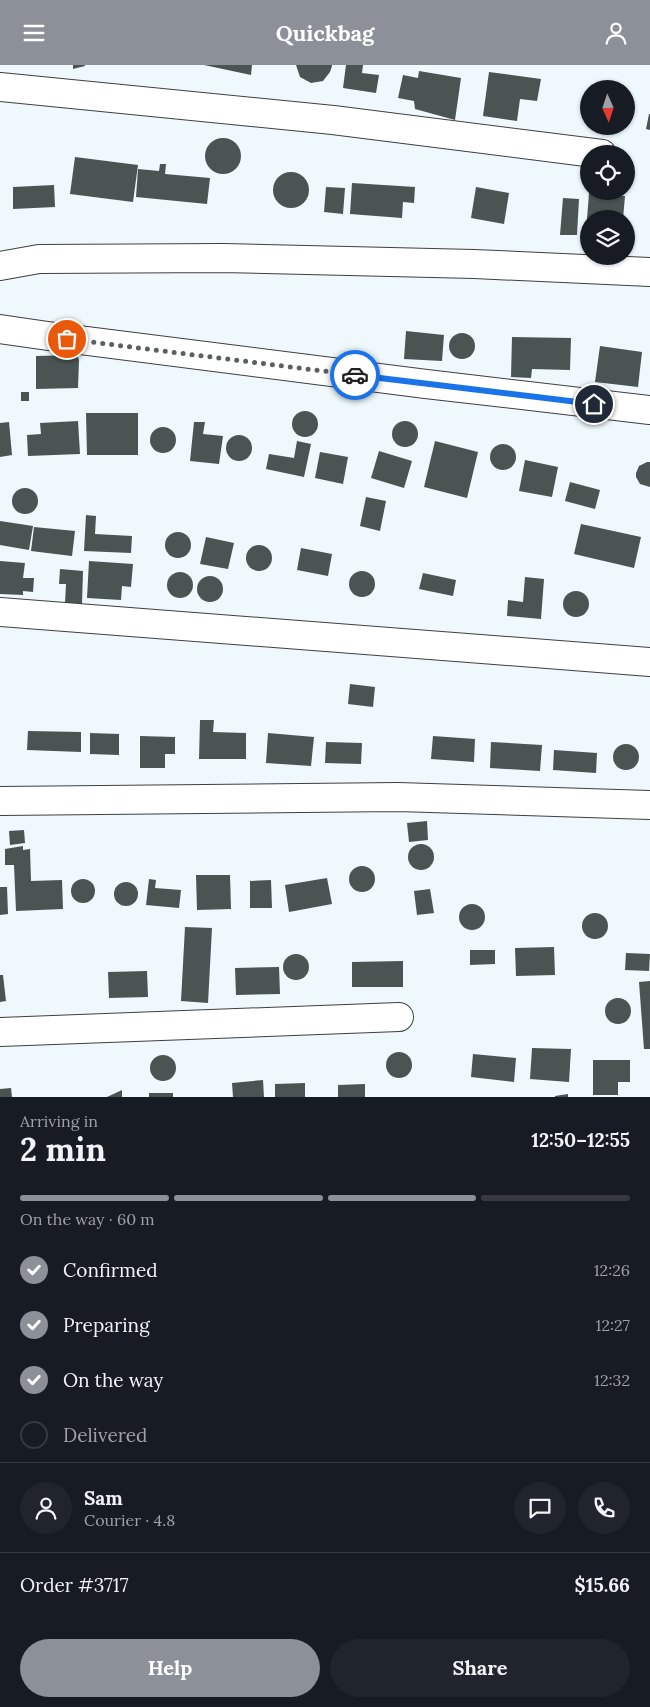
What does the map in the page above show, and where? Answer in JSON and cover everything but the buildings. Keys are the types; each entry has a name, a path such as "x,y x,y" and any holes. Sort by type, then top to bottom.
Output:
{"street":[{"path":"0,87 333,120 580,151"},
{"path":"0,266 39,259 223,258 474,264 650,272"},
{"path":"0,329 407,382 650,410"},
{"path":"0,612 650,662"},
{"path":"0,801 398,797 650,805"},
{"path":"0,1032 399,1017"}],"way so far":[{"path":"67,339 355,375"}],"route":[{"path":"355,375 594,404"}]}
